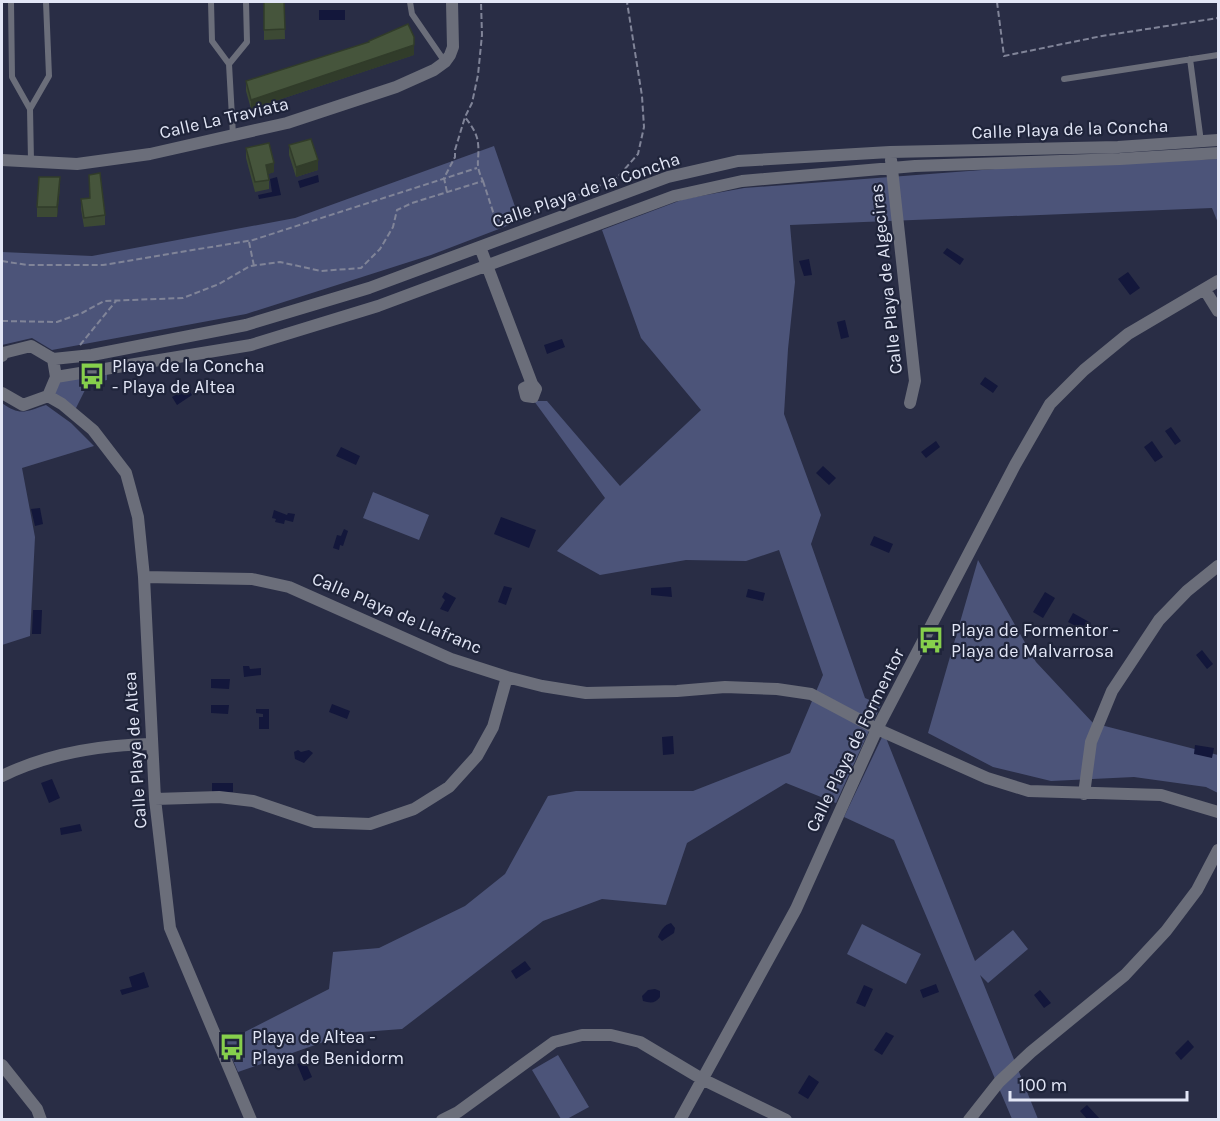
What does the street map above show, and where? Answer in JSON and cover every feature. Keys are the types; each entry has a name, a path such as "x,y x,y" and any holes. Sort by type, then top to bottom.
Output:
{"street":[{"path":"445,62 453,47 452,2"},
{"name":"Calle La Traviata","path":"2,160 77,164 150,154 286,123 396,87 434,70 445,62"},
{"name":"Calle Playa de la Concha","path":"56,376 251,345 378,306 674,196 742,181 892,168 1201,148 1218,140"},
{"name":"Calle Playa de la Concha","path":"53,359 92,355 246,325 369,288 668,177 738,160 890,152 1118,147 1201,148 1218,153"},
{"name":"Calle Playa de Algeciras","path":"890,152 915,381 910,403"},
{"path":"480,247 532,384"},
{"name":"Calle Playa de Formentor","path":"680,1119 796,909 877,729 1015,465 1050,404 1084,370 1128,334 1205,290 1218,280"},
{"path":"1205,290 1218,311"},
{"path":"2,354 31,346 53,359 56,376 48,396 23,405 2,393"},
{"name":"Calle Playa de Altea","path":"48,396 62,404 93,430 126,473 138,517 144,577 154,799 170,928 251,1119"},
{"path":"1084,794 1091,742 1112,691 1159,620 1187,591 1218,566"},
{"name":"Calle Playa de Llafranc","path":"144,577 252,579 289,587 429,650 507,677 542,686 586,693 677,691 725,687 777,689 811,694 877,729 987,778 1029,791 1161,795 1218,812"},
{"path":"154,799 219,797 253,801 315,822 370,824 414,809 449,787 477,756 493,727 507,677"},
{"path":"2,776 39,760 126,745 151,744"},
{"path":"969,1119 1007,1074 1125,975 1172,923 1197,890 1218,850"},
{"path":"442,1119 467,1105 554,1042 582,1035 611,1035 640,1042 702,1079 786,1119"},
{"path":"2,1065 37,1109 42,1119"}],"lane":[{"path":"11,2 12,77 30,109 31,162"},
{"path":"30,109 49,76 46,2"},
{"path":"211,2 212,41 229,64 233,135"},
{"path":"229,64 247,42 246,2"},
{"path":"410,2 412,14 445,62"},
{"path":"1064,79 1218,55"},
{"path":"1190,59 1201,148"}],"path":[{"path":"447,192 444,178 455,158 478,75 482,35 481,2"},
{"path":"561,203 617,178 638,154 644,127 642,96 627,2"},
{"path":"997,2 1004,56 1092,38 1218,18"},
{"path":"465,117 474,130 478,142 477,168 496,221 544,210"},
{"path":"2,261 27,265 103,265 249,241 477,168"},
{"path":"2,321 57,322 82,314 104,301 183,298 219,284 254,266 280,262 321,272 361,268 380,249 393,227 398,210 412,203 483,181"},
{"path":"249,241 254,266"},
{"path":"76,350 116,301"}],"shaded area":[{"path":"319,10 345,10 345,20 319,20"},
{"path":"494,146 520,221 431,255 246,314 52,350 32,338 2,345 2,252 92,256 295,218"},
{"path":"1218,159 1218,223 1212,208 790,225 795,282 784,414 821,515 811,544 865,698 881,705 836,803 786,783 687,843 666,905 602,899 543,921 402,1029 349,1033 238,1072 225,1042 329,989 333,952 379,948 465,906 505,874 548,796 576,791 693,791 790,753 823,675 779,550 746,561 686,560 600,575 557,551 605,498 534,401 547,401 620,486 701,410 641,338 602,230 684,199 744,188 1035,166"},
{"path":"318,175 319,182 300,188 298,181"},
{"path":"277,177 281,195 259,199 258,195 272,192 270,179"},
{"path":"947,248 964,259 960,265 943,253"},
{"path":"809,259 812,275 804,276 799,261"},
{"path":"1128,272 1140,288 1130,295 1118,279"},
{"path":"845,320 849,337 841,339 837,322"},
{"path":"562,339 565,347 547,354 544,345"},
{"path":"107,372 107,380 88,384 75,410 53,394 58,379"},
{"path":"985,377 998,386 993,393 980,384"},
{"path":"188,388 192,395 177,405 172,397"},
{"path":"2,403 23,412 46,405 71,423 94,446 22,468 35,537 30,636 2,645"},
{"path":"1171,427 1181,441 1175,445 1165,431"},
{"path":"936,441 940,447 926,458 921,452"},
{"path":"1152,441 1163,457 1155,462 1144,447"},
{"path":"341,447 360,456 356,465 336,456"},
{"path":"823,466 836,478 829,485 816,473"},
{"path":"373,492 429,515 419,540 363,518"},
{"path":"40,508 43,524 35,526 31,509"},
{"path":"274,510 287,515 288,513 295,514 293,522 285,520 284,524 275,522 276,519 272,518"},
{"path":"501,517 536,530 529,548 494,534"},
{"path":"344,529 348,531 343,546 340,545 339,550 333,548 337,535 341,536"},
{"path":"874,536 893,544 889,553 870,545"},
{"path":"978,560 1036,662 1093,723 1218,755 1218,793 1206,787 1134,777 1051,781 993,767 928,733"},
{"path":"504,586 512,588 506,605 498,602"},
{"path":"671,587 672,597 651,595 651,588"},
{"path":"748,589 765,593 763,601 746,597"},
{"path":"445,592 456,598 448,612 440,609 445,600 442,597"},
{"path":"1045,592 1055,598 1043,618 1033,612"},
{"path":"33,610 42,610 41,634 32,634"},
{"path":"1073,613 1091,623 1087,632 1068,622"},
{"path":"1202,650 1213,664 1207,669 1196,655"},
{"path":"243,666 249,666 250,669 261,668 261,675 244,677"},
{"path":"211,679 230,679 229,689 211,688"},
{"path":"332,704 350,711 347,719 329,712"},
{"path":"211,705 229,705 228,714 211,713"},
{"path":"256,709 269,709 269,729 259,729 259,717 263,717 263,714 256,713"},
{"path":"884,733 975,961 1013,930 1028,949 988,983 980,975 1038,1119 1012,1119 894,840 844,817"},
{"path":"673,736 674,754 663,755 662,737"},
{"path":"1195,745 1214,748 1212,758 1194,754"},
{"path":"298,750 301,752 309,750 313,753 304,763 295,759 294,752"},
{"path":"52,779 60,798 49,803 41,783"},
{"path":"212,783 233,783 233,792 212,792"},
{"path":"80,824 82,831 61,835 60,828"},
{"path":"671,923 675,928 674,933 662,941 658,937 659,934 665,926"},
{"path":"862,924 921,954 906,984 847,954"},
{"path":"525,961 531,969 516,979 511,971"},
{"path":"144,972 149,987 122,995 120,990 132,987 129,977"},
{"path":"936,984 939,992 923,998 920,990"},
{"path":"864,985 873,989 865,1007 856,1003"},
{"path":"648,990 660,991 660,997 656,1001 643,1001 642,996"},
{"path":"1040,990 1051,1003 1044,1008 1034,995"},
{"path":"886,1032 894,1036 882,1055 874,1050"},
{"path":"1188,1040 1194,1047 1181,1060 1175,1053"},
{"path":"558,1055 589,1107 567,1119 561,1119 532,1070"},
{"path":"305,1061 312,1077 304,1081 297,1064"},
{"path":"809,1075 819,1082 808,1099 798,1093"},
{"path":"1087,1105 1100,1119 1087,1119 1080,1111"}],"building":[{"path":"264,2 284,2 285,29 264,30"},
{"path":"408,24 414,37 414,45 251,100 246,81 369,42"},
{"path":"311,139 318,160 296,167 289,145"},
{"path":"269,143 274,163 266,165 269,180 255,182 246,148"},
{"path":"100,173 105,215 84,218 81,199 90,198 89,175"},
{"path":"39,177 60,177 57,207 37,207"}],"place":[{"name":"Playa de la Concha - Playa de Altea","path":"92,376"},
{"name":"Playa de Formentor - Playa de Malvarrosa","path":"931,640"},
{"name":"Playa de Altea - Playa de Benidorm","path":"232,1047"}]}
